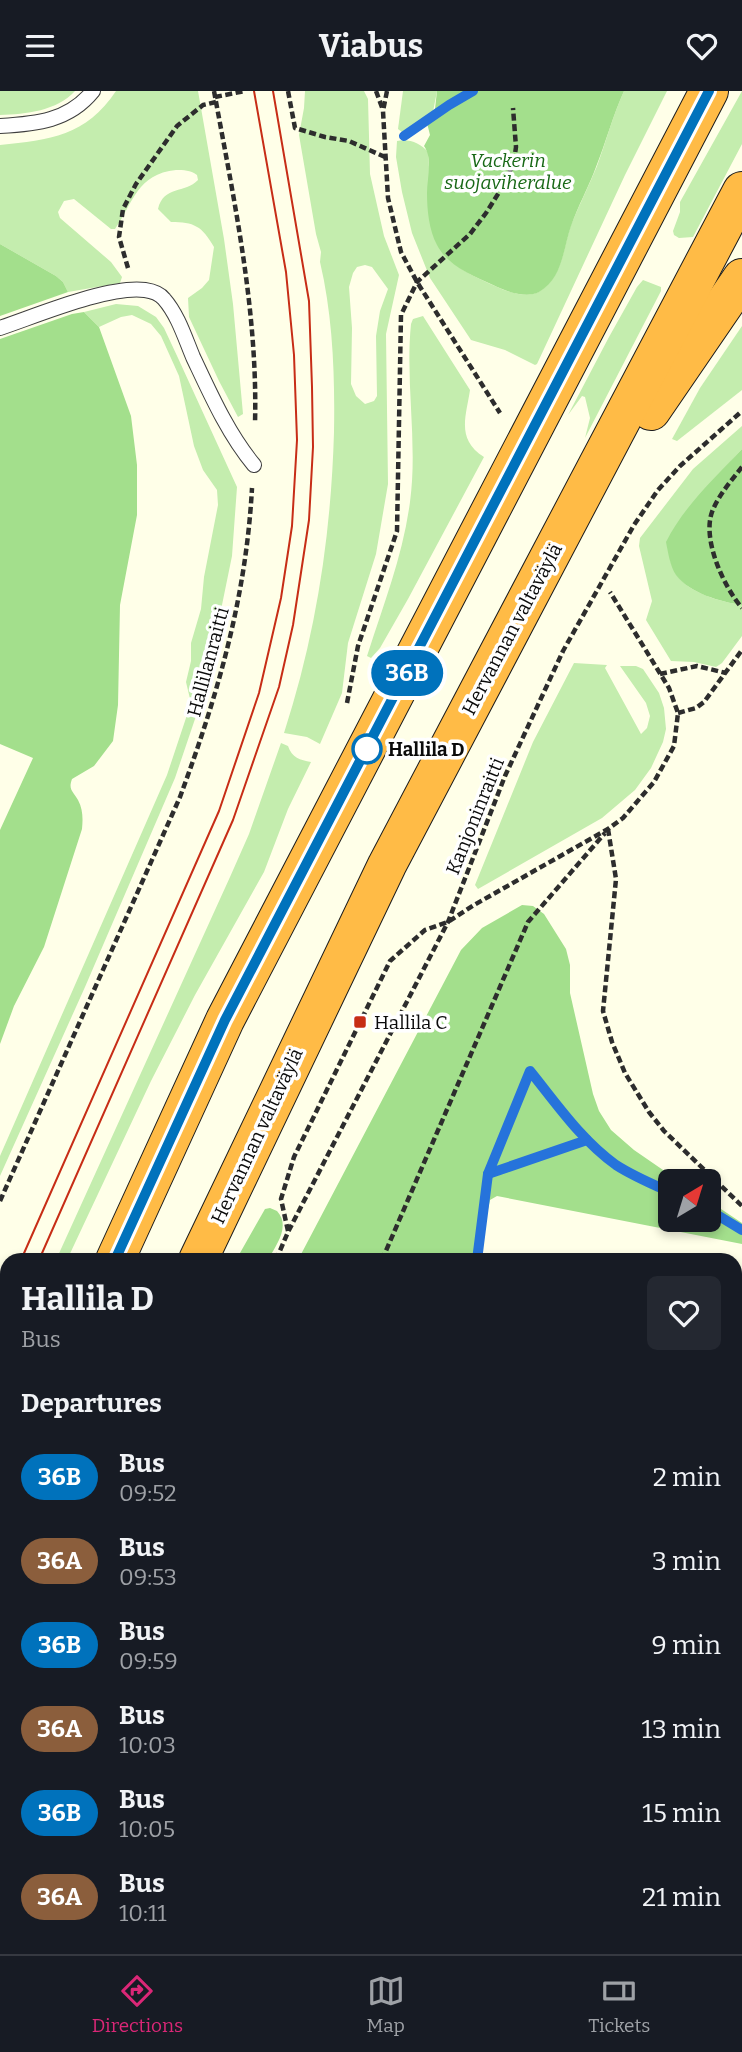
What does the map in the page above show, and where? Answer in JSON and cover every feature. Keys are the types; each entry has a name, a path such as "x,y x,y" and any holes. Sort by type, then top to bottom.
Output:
{"highway":[{"path":"119,1253 225,1020 709,91"},
{"name":"Hervannan valtaväylä","path":"201,1253 387,865 742,191"},
{"path":"546,567 742,278"}],"lane":[{"path":"0,126 51,121 79,106 93,91"},
{"path":"0,328 76,301 134,289 148,290 162,296 172,310 234,437 254,465"}],"path":[{"path":"134,289 119,237 123,209 136,184 177,126 215,97 241,91"},
{"path":"288,91 295,128 349,141 386,157"},
{"path":"376,91 383,111"},
{"path":"387,91 383,111 388,198 401,253 504,419"},
{"name":"Hallilanraitti","path":"0,1201 180,797 223,673 245,568 254,465 255,407 248,302 239,230 215,97"},
{"path":"345,710 358,646 397,531 401,314 417,282 470,234 505,183 514,161 516,147 513,108"},
{"name":"Kanjoninraitti","path":"279,1253 448,922 505,776 563,651 634,526 658,490 680,466 742,411"},
{"path":"742,467 719,499 710,521 713,550 721,576 742,608"},
{"path":"385,1253 528,922 608,829 641,799 665,765 674,746 678,713 669,688 610,591"},
{"path":"678,713 700,705 742,650"},
{"path":"660,674 688,666 726,673"},
{"path":"288,1232 281,1199 294,1157 390,961 425,930 448,922 608,829"},
{"path":"608,829 616,879 603,998 608,1034 625,1073 649,1112 672,1139 742,1206"}],"green space":[{"path":"0,91 75,91 68,98 50,107 0,115"},
{"path":"116,91 198,91 233,304 243,414 238,417 189,317 188,298 209,280 214,247 197,227 171,222 158,209 165,196 193,184 198,180 197,175 176,170 153,177 138,191 115,229 111,229 74,199 64,201 58,212 60,218 111,262 122,277 120,283 68,292 56,276 0,244 0,145 51,138 79,127 92,118"},
{"path":"305,91 364,91 368,99 370,174 384,236 399,275 386,334 388,484 376,554 348,643 342,693 320,744 307,737 284,733 305,659 320,584 334,432 330,325 320,262 321,252 299,135","holes":["357,267 372,267 388,289 380,311 376,336 377,396 374,401 365,404 356,396 351,384 352,328 349,287"]},
{"path":"403,91 437,91 433,112 409,130 402,132 398,129"},
{"name":"Vackerin suojaviheralue","path":"437,91 624,91 571,226 558,271 539,292 528,295 503,290 454,265 437,245 428,213 429,162 424,146 430,135 426,119 435,109"},
{"path":"624,91 667,91 537,364 505,350 471,340 430,278 412,233 396,157 397,141 414,142 428,152 432,228 437,243 447,256 462,269 497,287 519,294 534,294 548,285 558,270 571,225 597,166"},
{"path":"742,91 742,144 693,237 679,238 673,231 680,212 680,202"},
{"path":"0,244 56,276 68,292 0,316"},
{"path":"643,280 661,287 661,291 585,438 590,418 585,397 582,396 568,415"},
{"path":"116,304 138,306 156,317 178,358 237,487 232,556 213,649 195,719 175,778 0,1176 0,1156 167,775 191,703 186,682 191,661 191,643 201,609 204,577 218,505 217,490 203,470 194,446 179,376 161,336 151,324 132,315 99,327 84,312"},
{"path":"84,312 99,327 131,416 137,465 137,515 120,605 118,705 113,741 94,766 72,779 71,788 82,810 82,829 44,947 14,1006 0,1044 0,830 33,758 0,744 0,339"},
{"path":"423,316 470,390 465,418 466,435 469,443 484,457 408,599 380,648 371,658 367,656 398,560 407,522 413,458 409,368 411,324 413,319"},
{"path":"742,326 742,390 677,441 672,439 700,388"},
{"path":"742,426 742,449 699,496 670,558 676,574 688,586 715,599 742,605 742,636 716,667 671,661 646,620 652,601 639,546 640,538 693,469"},
{"path":"742,449 742,605 706,596 689,587 676,575 666,542 691,504"},
{"path":"574,663 607,665 605,668 641,734 647,728 650,716 646,703 620,666 643,669 659,693 664,708 666,729 663,742 651,768 635,790 602,818 478,889 475,885 533,742"},
{"path":"281,743 288,746 297,758 311,762 288,809 264,872 195,995 151,1081 70,1253 59,1253 249,834"},
{"path":"522,905 533,906 544,914 566,949 570,965 570,993 599,1111 611,1130 662,1169 658,1169 658,1228 497,1196 490,1200 479,1253 302,1253 461,950 482,928"},
{"path":"265,1209 277,1211 283,1223 272,1253 240,1253"},
{"path":"721,1209 742,1223 742,1244 681,1232 721,1232"}],"waterway":[{"path":"404,136 473,91"},
{"path":"478,1253 488,1174 530,1071 570,1121 603,1155 629,1173 658,1186"},
{"path":"488,1174 587,1140"},
{"path":"721,1217 742,1230"}],"tram line":[{"path":"24,1253 219,811 259,693 281,598 292,526 297,440 294,355 286,272 254,91"},
{"path":"42,1253 233,820 279,687 293,625 309,520 313,447 309,301 273,91"}],"bus line":[{"name":"36B","path":"118,1253 225,1020 709,91"}],"place":[{"name":"Hallila D","path":"367,749"},
{"name":"Hallila C","path":"360,1022"}]}
